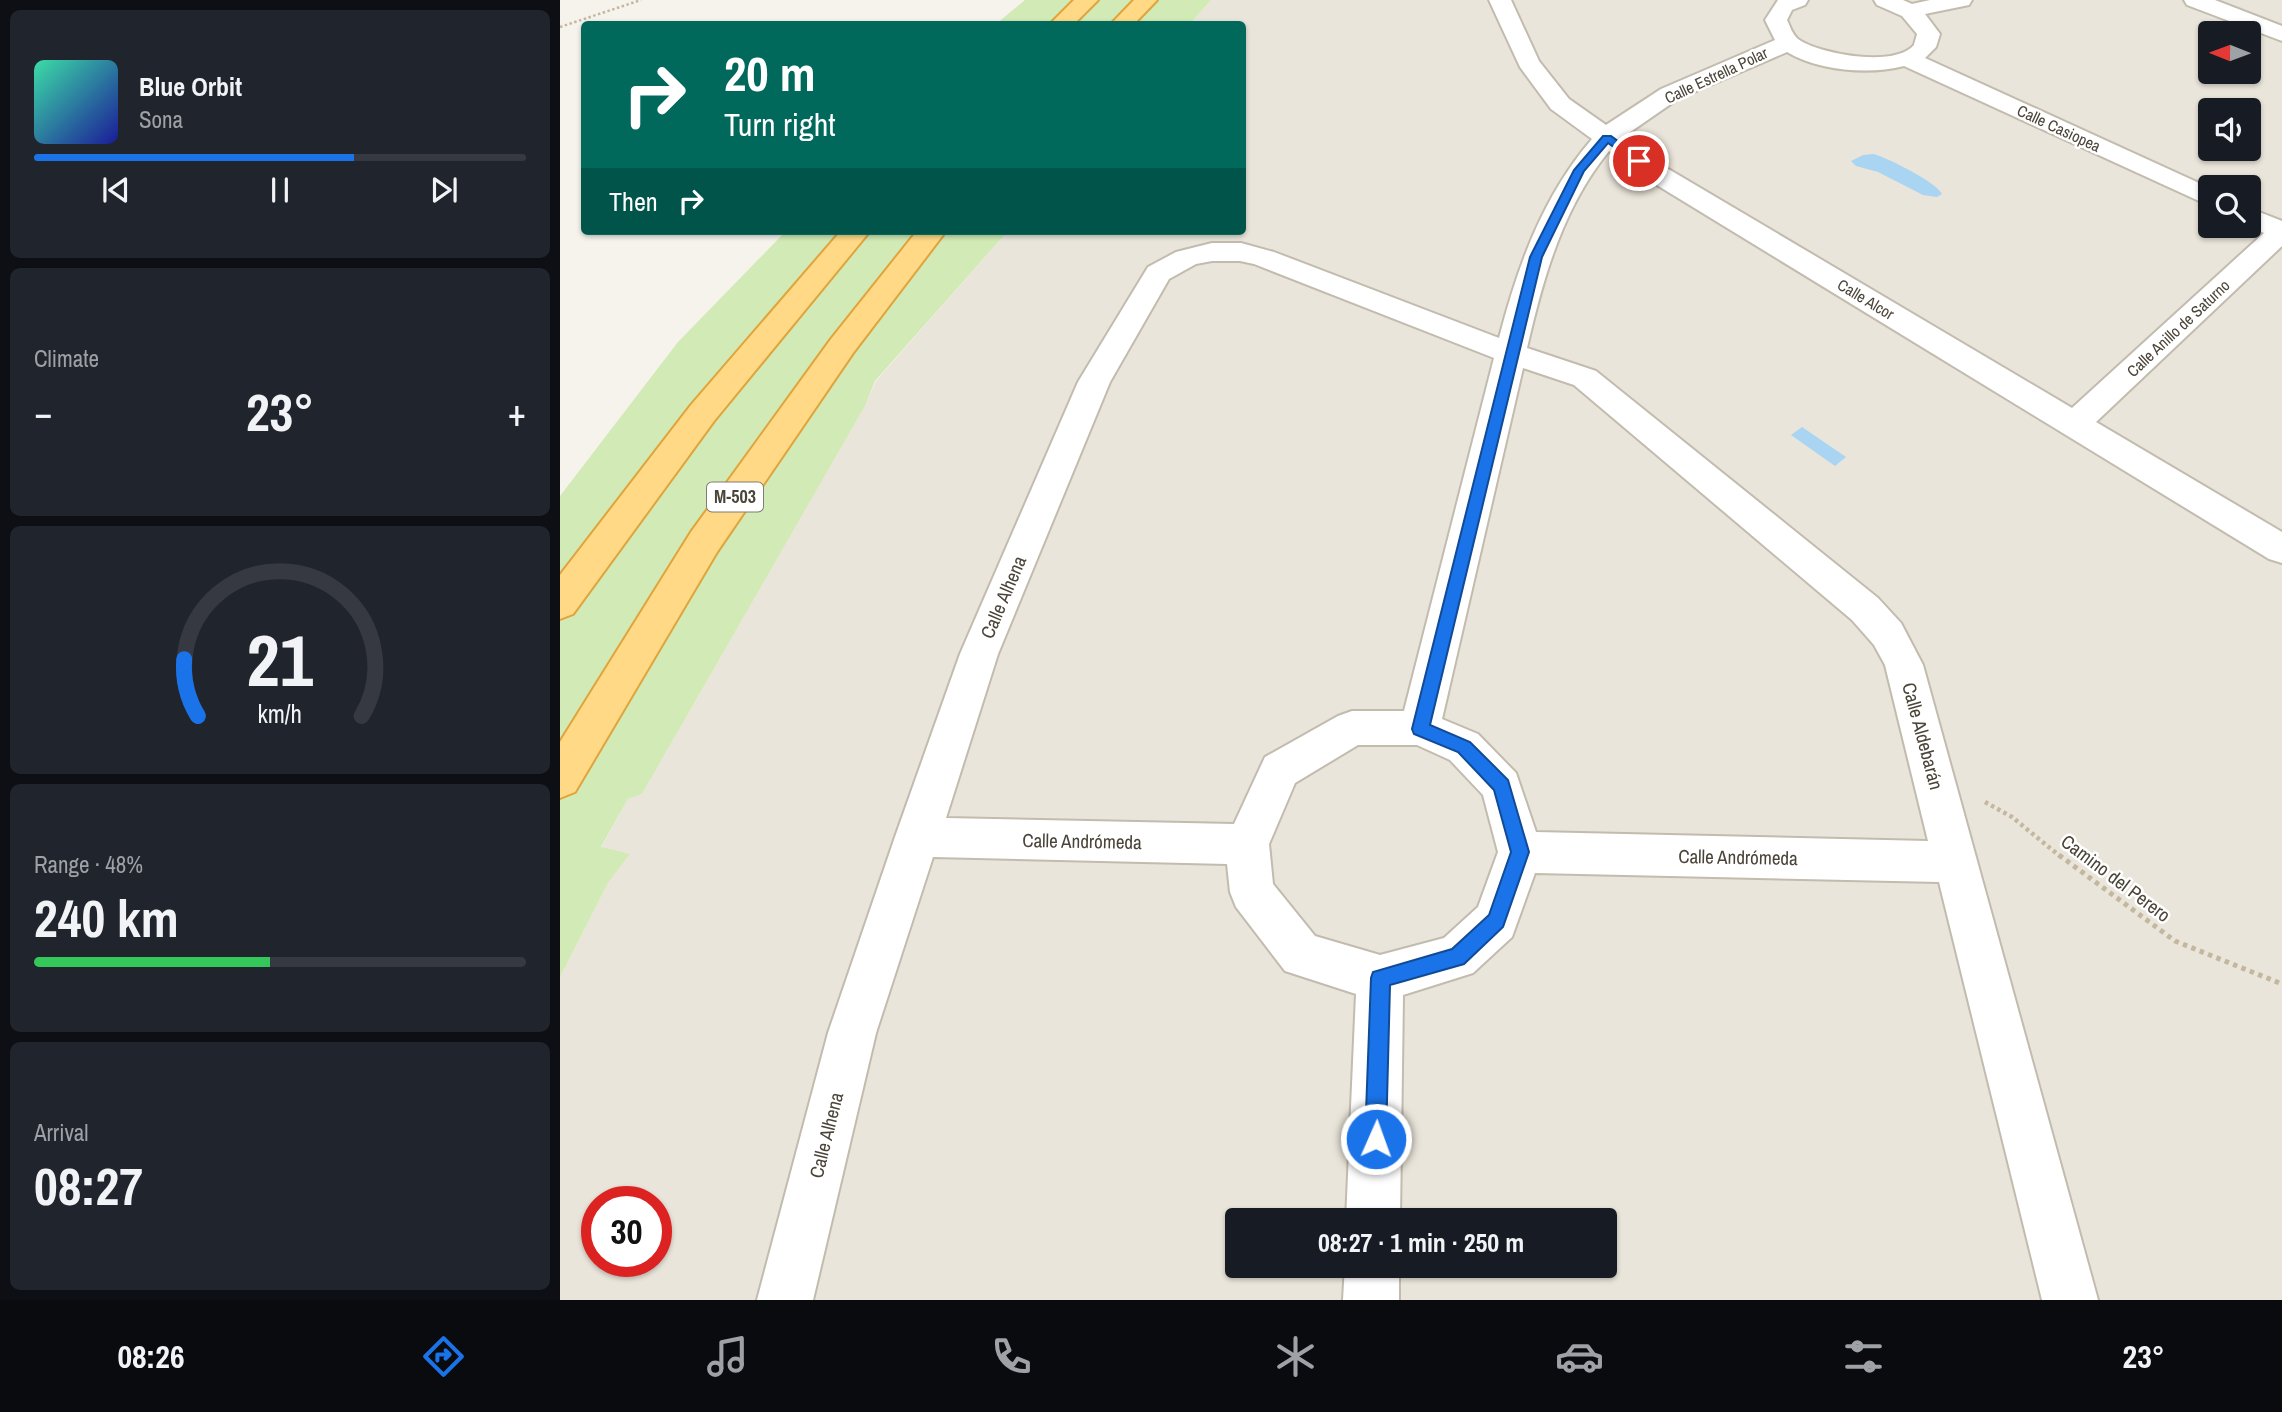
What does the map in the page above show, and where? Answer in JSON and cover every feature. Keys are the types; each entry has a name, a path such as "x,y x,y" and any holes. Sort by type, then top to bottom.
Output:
{"highway":[{"path":"1064,21 1087,0"},
{"path":"1125,21 1146,0"},
{"path":"560,604 606,537 791,304 852,235"},
{"name":"M-503","path":"560,779 704,542 842,346 929,235"}],"street":[{"name":"Calle Alcor","path":"1500,0 1528,62 1560,104 1656,173 2282,549"},
{"path":"1797,0 1783,6 1776,20 1788,43 1822,57 1864,64 1908,59 1924,48 1928,34 1910,11 1885,0"},
{"path":"1910,11 1961,0"},
{"path":"2195,0 2282,34"},
{"name":"Calle Estrella Polar","path":"1420,729 1536,257 1579,170 1607,138 1636,115 1683,87 1788,43"},
{"name":"Calle Casiopea","path":"1908,59 2198,192"},
{"path":"2261,221 2282,231"},
{"name":"Calle Anillo de Saturno","path":"2074,424 2282,231"},
{"name":"Calle Alhena","path":"785,1300 852,1033 979,654 1089,395 1158,273 1186,258 1212,252 1241,252 1264,258 1512,354"},
{"name":"Calle Aldebarán","path":"1512,354 1585,378 1865,609 1888,634 1904,664 2070,1300"},
{"path":"1352,728 1420,729 1464,747 1502,786 1520,852 1496,921 1457,957 1380,978 1301,955 1252,892 1247,844 1280,770 1352,728"},
{"name":"Calle Andrómeda","path":"917,837 1247,844"},
{"name":"Calle Andrómeda","path":"1520,852 1955,862"},
{"path":"1373,1208 1380,978"},
{"path":"1371,1300 1372,1278"}],"path":[{"path":"560,27 641,0"},
{"name":"Camino del Perero","path":"1937,790 1978,798 2012,817 2090,880 2175,941 2282,984"}],"shaded area":[{"path":"1211,0 2282,0 2282,1300 560,1300 560,977 608,883 629,855 601,848 628,799 642,794 865,406 876,381 1004,235 1246,235 1246,21 1193,21"}],"green space":[{"path":"1025,0 1211,0 1193,21 1000,21"},
{"path":"782,235 1004,235 875,381 865,406 642,794 628,799 601,847 630,854 608,883 560,977 560,496 678,342"}],"water":[{"path":"1874,154 1921,177 1942,194 1937,197 1923,195 1878,172 1856,166 1851,161 1863,155"},
{"path":"1802,427 1846,457 1835,466 1791,435"}],"route":[{"path":"1376,1139 1380,978 1457,957 1496,921 1520,852 1502,786 1464,747 1420,729 1536,257 1579,170 1607,138 1639,161"}]}
